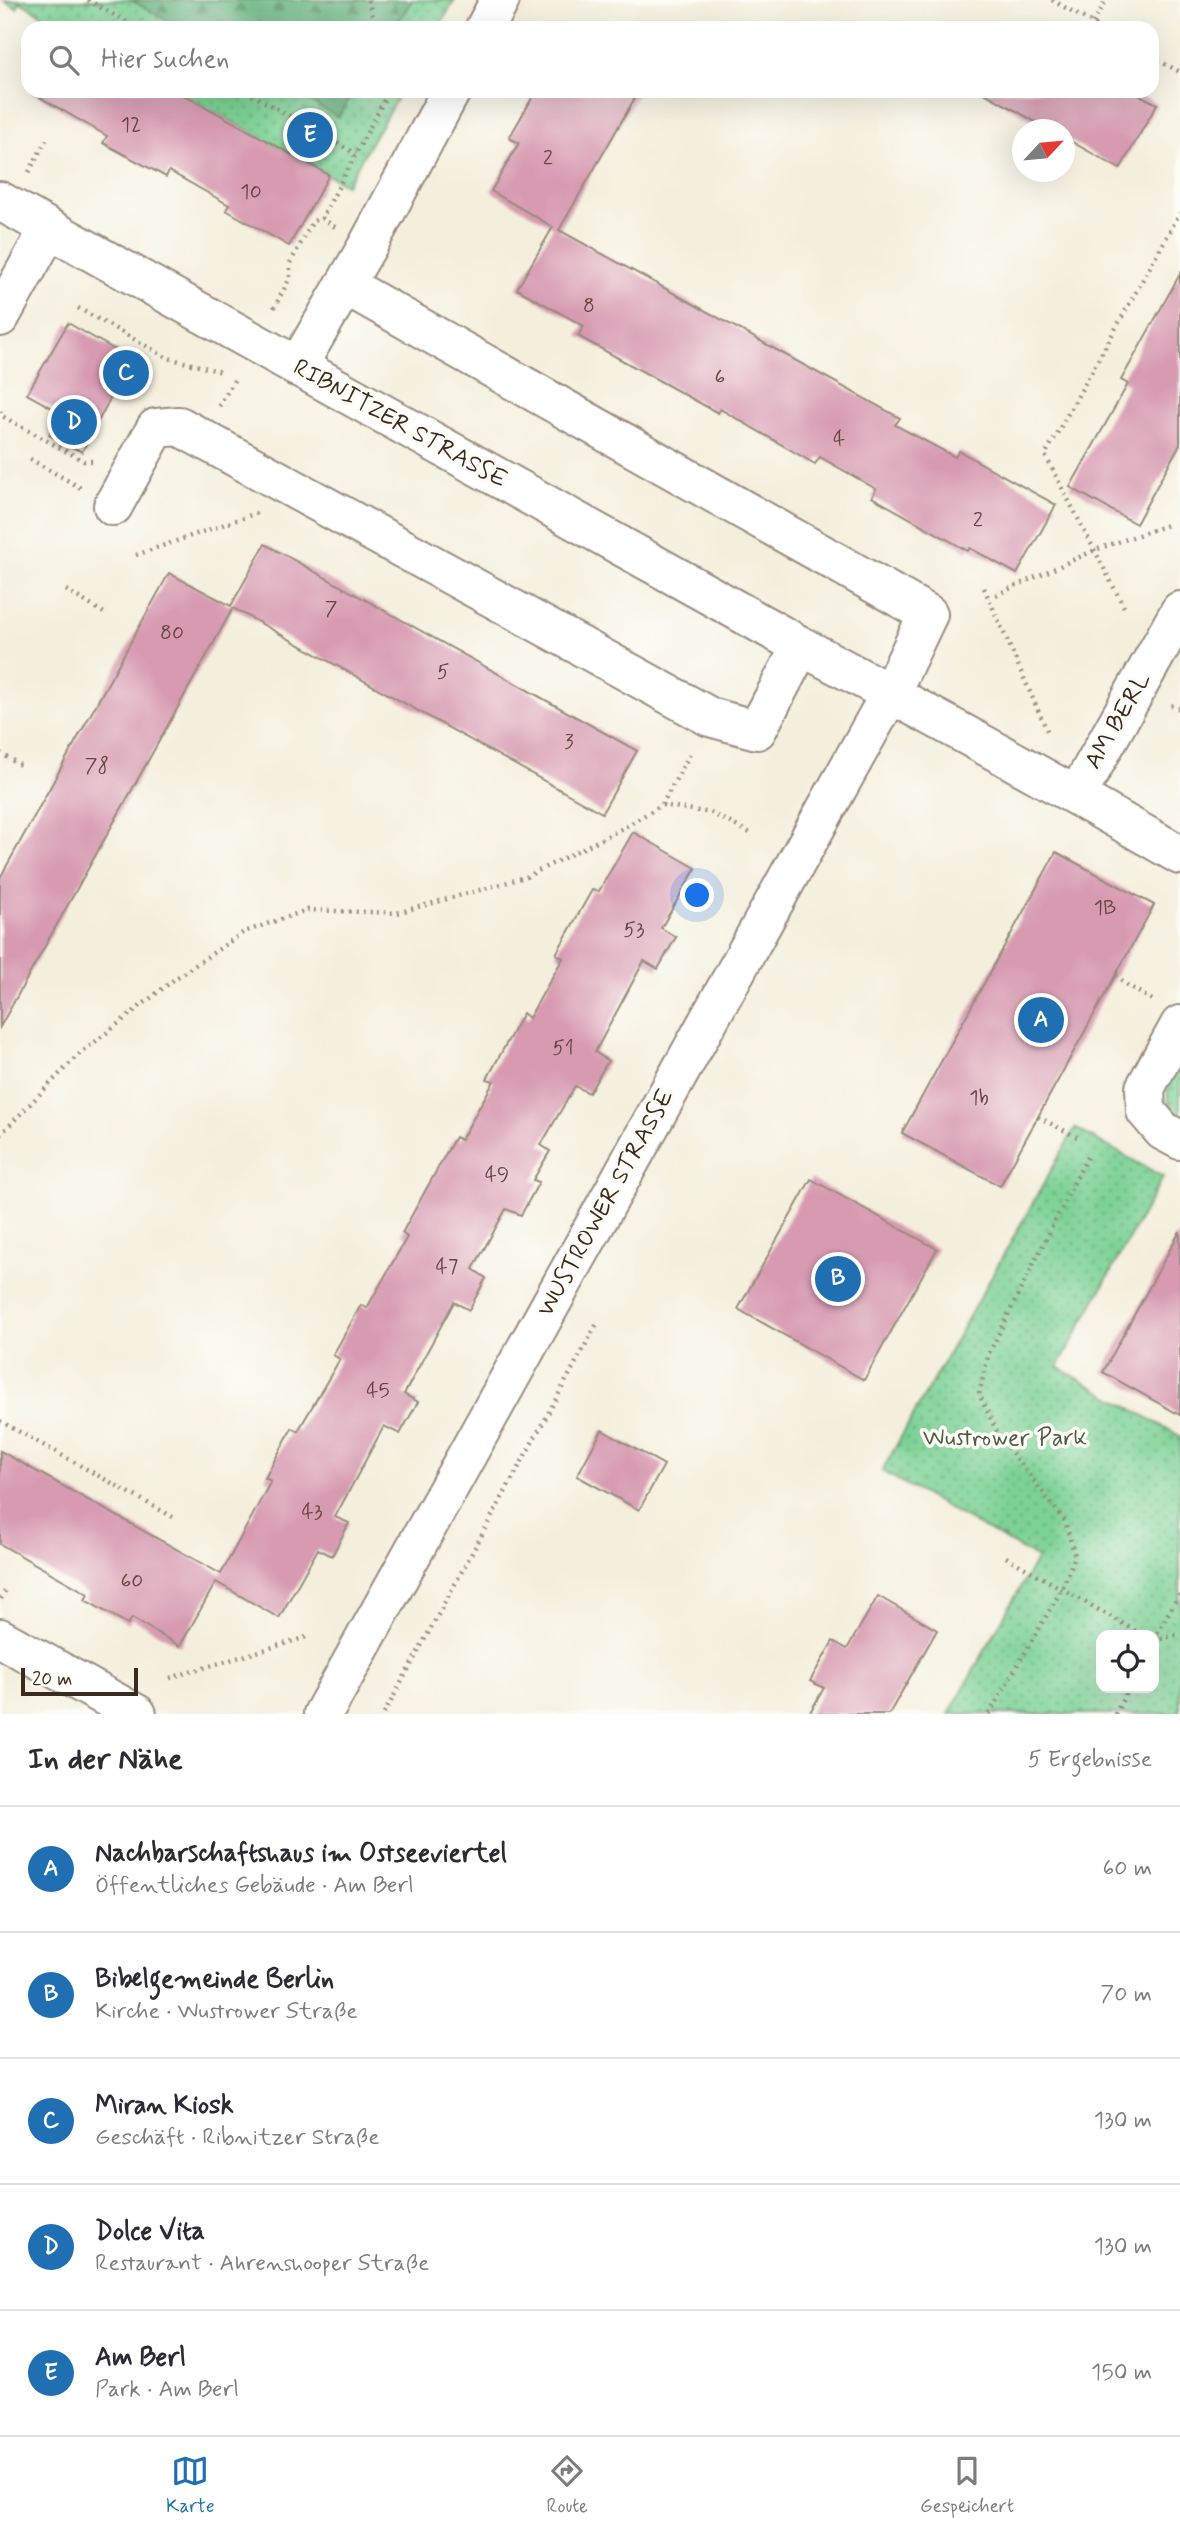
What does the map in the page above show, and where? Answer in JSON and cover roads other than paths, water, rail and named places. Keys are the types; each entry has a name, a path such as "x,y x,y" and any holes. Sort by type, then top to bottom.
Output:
{"street":[{"path":"489,21 500,0"},
{"path":"297,366 345,285 447,98"},
{"name":"RIBNITZER STRASSE","path":"0,201 801,646 891,692 1180,855"},
{"path":"0,317 49,229"},
{"path":"345,285 928,614 891,692"},
{"path":"113,506 156,428 179,426 710,717 757,730 801,646"},
{"name":"AM BERL","path":"1076,795 1180,611"},
{"name":"WUSTROWER STRASSE","path":"323,1714 891,692"},
{"path":"1180,1026 1145,1088 1146,1111 1163,1131 1180,1140"},
{"path":"0,1638 137,1714"}],"place":[{"name":"Am Berl","path":"310,135"},
{"name":"Miran Kiosk","path":"126,373"},
{"name":"Dolce Vita","path":"74,422"},
{"name":"Nachbarschaftshaus im Ostseeviertel","path":"1041,1020"},
{"name":"Bibelgemeinde Berlin","path":"838,1279"}],"park label":[{"name":"Wustrower Park","path":"1005,1438"}]}
